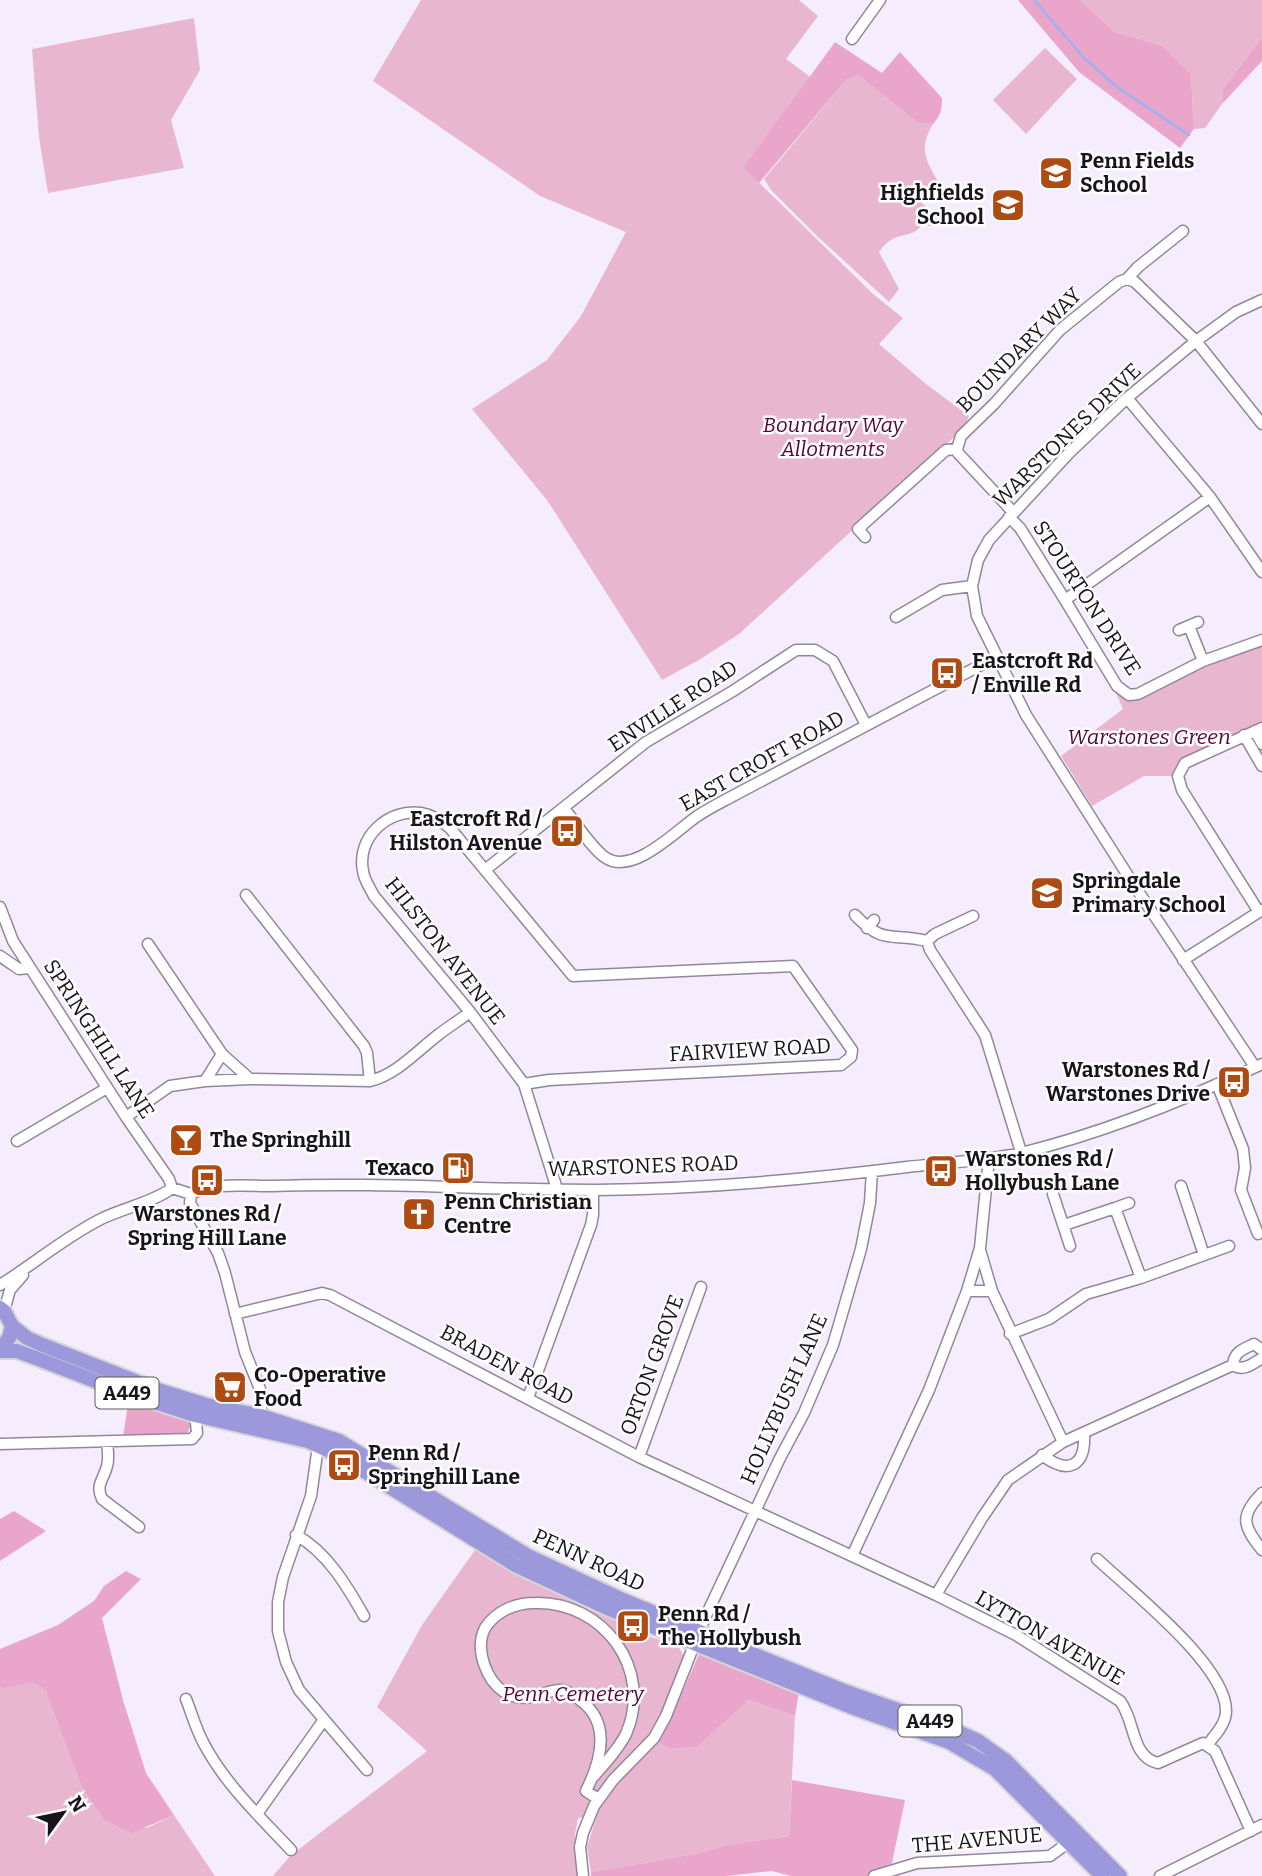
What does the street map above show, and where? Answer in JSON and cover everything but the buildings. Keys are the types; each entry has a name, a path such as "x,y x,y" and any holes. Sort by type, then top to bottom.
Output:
{"highway":[{"path":"0,1350 9,1338 12,1326 2,1309"},
{"name":"PENN ROAD","path":"12,1326 27,1338 195,1408"},
{"name":"PENN ROAD","path":"0,1350 33,1357 124,1392 339,1441 528,1556 696,1637 854,1708 950,1742 973,1754 995,1769 1120,1876"},
{"name":"PENN ROAD","path":"259,1423 340,1456 517,1566 607,1608 696,1637"},
{"name":"PENN ROAD","path":"1074,1838 1102,1876"}],"street":[{"path":"852,39 880,0"},
{"name":"BOUNDARY WAY","path":"865,537 858,529 946,450 957,449 961,436 994,404 1060,330 1119,282 1127,279 1183,231"},
{"path":"1127,279 1135,282 1196,341 1262,424"},
{"name":"WARSTONES DRIVE","path":"1258,1066 1184,960 1026,715 977,616 972,586 982,551 1011,514 1069,453 1127,398 1196,341 1236,312 1262,300"},
{"path":"1127,398 1210,497 1262,572"},
{"name":"STOURTON DRIVE","path":"957,449 1011,514 1118,687 1129,695 1135,695 1203,661"},
{"path":"1065,600 1210,497"},
{"path":"896,617 942,590 972,586"},
{"path":"1189,626 1203,661 1262,640"},
{"name":"ENVILLE ROAD","path":"485,870 646,742 796,650 815,650 833,661 866,725"},
{"name":"EAST CROFT ROAD","path":"564,808 608,860 624,863 632,861 650,851 699,814 996,657"},
{"path":"1184,960 1260,911 1182,790 1178,776 1185,763 1258,729 1262,744"},
{"path":"1244,735 1262,766"},
{"name":"HILSTON AVENUE","path":"556,1189 524,1084 470,1012 374,896 362,870 364,845 385,820 403,814 422,813 441,820 568,972"},
{"path":"246,895 364,1046 370,1081"},
{"name":"SPRINGHILL LANE","path":"0,907 4,932 169,1179 172,1188"},
{"path":"855,915 871,924 884,937 906,936 927,941"},
{"path":"927,941 935,934 973,916"},
{"path":"927,941 930,950 985,1035 1021,1152"},
{"path":"148,944 222,1054 250,1079"},
{"path":"0,956 19,969 30,968"},
{"name":"FAIRVIEW ROAD","path":"524,1084 549,1080 841,1065 850,1057 852,1050 793,966 577,977 568,972"},
{"path":"126,1117 170,1086 250,1079 370,1081 394,1071 470,1012"},
{"path":"205,1081 222,1054"},
{"name":"WARSTONES ROAD","path":"172,1188 191,1194 202,1189 224,1187 310,1184 593,1190 719,1186 989,1158 1021,1152 1119,1122 1258,1066"},
{"path":"1217,1084 1243,1149 1245,1168 1241,1190 1258,1234"},
{"path":"17,1141 107,1088"},
{"path":"852,1556 929,1390 967,1291 980,1248 989,1158"},
{"name":"HOLLYBUSH LANE","path":"598,1799 654,1738 666,1716 696,1637 834,1345 861,1249 870,1203 872,1171"},
{"path":"1181,1186 1204,1255"},
{"path":"0,1285 95,1223 172,1188"},
{"path":"528,1398 591,1225 593,1190"},
{"path":"191,1194 190,1203 218,1253 245,1352 262,1394 259,1423"},
{"path":"1054,1194 1070,1246"},
{"path":"1063,1225 1129,1203"},
{"path":"1115,1208 1141,1278"},
{"path":"1010,1334 1049,1319 1086,1294 1229,1247"},
{"path":"980,1248 992,1291 1010,1334 1063,1442"},
{"path":"2,1309 10,1290 31,1266"},
{"name":"ORTON GROVE","path":"639,1457 701,1287"},
{"path":"967,1291 992,1291"},
{"name":"BRADEN ROAD","path":"235,1314 322,1293 330,1295 639,1457 755,1510"},
{"path":"1233,1365 1238,1352 1254,1344 1262,1350"},
{"path":"1233,1365 1237,1368 1247,1367 1262,1358"},
{"path":"936,1595 1008,1480 1063,1442 1233,1365"},
{"path":"0,1444 192,1439 197,1433 195,1408"},
{"path":"1042,1455 1059,1467 1073,1465 1080,1460 1084,1449 1084,1433"},
{"path":"107,1443 107,1469 99,1483 99,1493 102,1499 139,1527"},
{"path":"318,1446 311,1496 286,1564 278,1602 278,1631 291,1676 299,1690 367,1770"},
{"path":"1262,1493 1250,1505 1246,1521 1250,1536 1262,1550"},
{"name":"LYTTON AVENUE","path":"755,1510 1016,1635 1120,1700 1125,1707 1139,1749 1150,1761 1158,1763 1208,1744"},
{"path":"296,1535 323,1557 347,1587 364,1616"},
{"path":"1097,1559 1180,1636 1220,1687 1226,1710 1225,1718 1208,1744 1215,1751 1251,1830"},
{"path":"583,1876 582,1840 598,1799 586,1791 594,1776 601,1751 598,1723 590,1708 562,1690 526,1698 514,1697 505,1694 491,1679 482,1658 481,1638 493,1619 509,1608 528,1603 554,1603 584,1613 599,1625 629,1666 634,1692 630,1721 619,1747 594,1776"},
{"path":"186,1699 200,1736 213,1760 236,1793 291,1850"},
{"path":"257,1814 323,1721"},
{"path":"1160,1876 1262,1825"},
{"name":"THE AVENUE","path":"874,1876 917,1863 1046,1856 1074,1838"}],"green space":[{"name":"Boundary Way Allotments","path":"421,0 799,0 818,16 786,59 816,81 746,170 873,294 903,318 879,344 969,416 964,428 739,634 662,680 547,500 472,409 547,360 581,316 626,232 540,196 373,81"},
{"path":"1080,0 1262,0 1262,37 1223,89 1222,104 1205,128 1194,129 1191,74 1163,46 1115,32"},
{"path":"194,18 200,70 171,120 184,168 48,193 39,137 32,49"},
{"path":"1045,48 1077,79 1026,134 993,100"},
{"path":"853,75 858,75 918,123 933,124 927,135 925,154 944,197 936,192 926,196 921,202 932,212 943,208 932,226 921,226 912,233 897,237 879,252 899,289 889,302 817,236 771,190 764,179"},
{"name":"Warstones Green","path":"1262,645 1262,723 1179,762 1173,776 1144,776 1092,806 1061,756 1123,709 1116,693 1136,699 1203,665"},
{"name":"Penn Cemetery","path":"475,1550 526,1579 633,1631 678,1646 684,1656 661,1720 652,1736 632,1752 614,1774 587,1817 578,1818 575,1834 579,1876 273,1876 290,1856 427,1751 377,1707 422,1625"},
{"path":"33,1683 45,1690 82,1788 103,1819 147,1828 174,1815 215,1876 0,1876 0,1689"},
{"path":"749,1700 795,1716 789,1836 726,1845 695,1854 591,1872 587,1847 601,1802 657,1742 670,1749 697,1747"}],"shaded area":[{"path":"1018,0 1080,0 1115,32 1163,46 1191,74 1194,129 1180,148 1079,72"},
{"path":"1262,37 1262,61 1222,104 1223,89"},
{"path":"835,42 882,73 900,52 942,98 939,115 933,124 918,123 858,75 847,79 759,183 743,168"},
{"path":"128,1404 194,1419 186,1436 123,1437"},
{"path":"14,1511 46,1531 0,1561 0,1519"},
{"path":"126,1571 141,1579 102,1618 123,1700 146,1773 174,1815 132,1833 103,1819 82,1788 45,1690 33,1683 0,1689 0,1649 58,1625 94,1601 104,1586"},
{"path":"699,1654 799,1692 795,1716 749,1700 697,1747 670,1749 657,1742 674,1712"},
{"path":"792,1780 905,1800 892,1863 867,1876 791,1876 772,1871 726,1876 591,1876 591,1872 695,1854 726,1845 789,1836"}],"waterway":[{"path":"1034,0 1083,57 1117,87 1189,135"}],"place":[{"name":"Penn Fields School","path":"1056,173"},
{"name":"Highfields School","path":"1008,205"},
{"name":"Eastcroft Rd / Enville Rd","path":"947,673"},
{"name":"Eastcroft Rd / Hilston Avenue","path":"567,831"},
{"name":"Springdale Primary School","path":"1047,893"},
{"name":"Warstones Rd / Warstones Drive","path":"1234,1082"},
{"name":"The Springhill","path":"186,1140"},
{"name":"Texaco","path":"458,1168"},
{"name":"Warstones Rd / Hollybush Lane","path":"941,1171"},
{"name":"Warstones Rd / Spring Hill Lane","path":"207,1180"},
{"name":"Penn Christian Centre","path":"419,1214"},
{"name":"Co-Operative Food","path":"230,1387"},
{"name":"Penn Rd / Springhill Lane","path":"344,1465"},
{"name":"Penn Rd / The Hollybush","path":"633,1626"}]}
